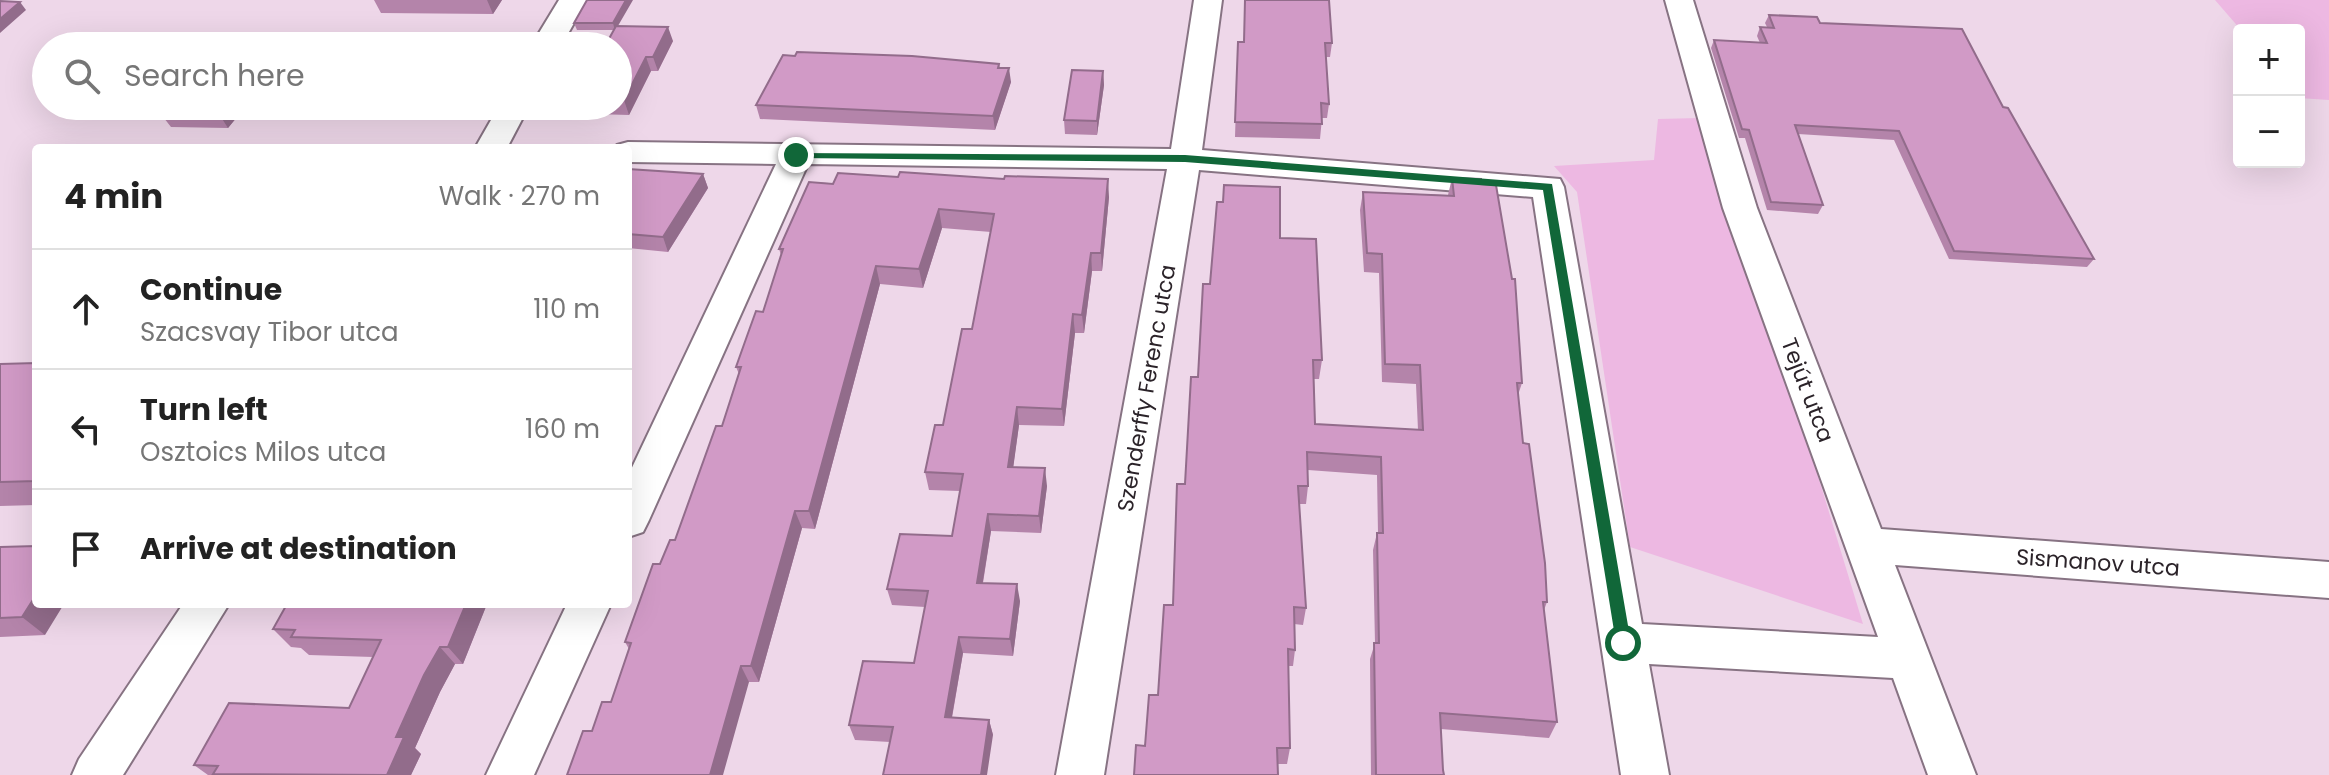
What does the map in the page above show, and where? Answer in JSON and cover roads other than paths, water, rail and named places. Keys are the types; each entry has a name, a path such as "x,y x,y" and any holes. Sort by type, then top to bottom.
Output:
{"street":[{"path":"554,32 573,0"},
{"name":"Szenderffy Ferenc utca","path":"1080,775 1185,159 1208,0"},
{"name":"Tejút utca","path":"1679,0 1740,208 1952,775"},
{"path":"493,144 506,120"},
{"path":"632,152 1185,159 1548,187 1645,775"},
{"path":"632,511 796,155"},
{"name":"Sismanov utca","path":"1866,545 2329,580"},
{"path":"96,775 204,608"},
{"path":"510,775 587,608"},
{"path":"1623,643 1909,659"}]}
